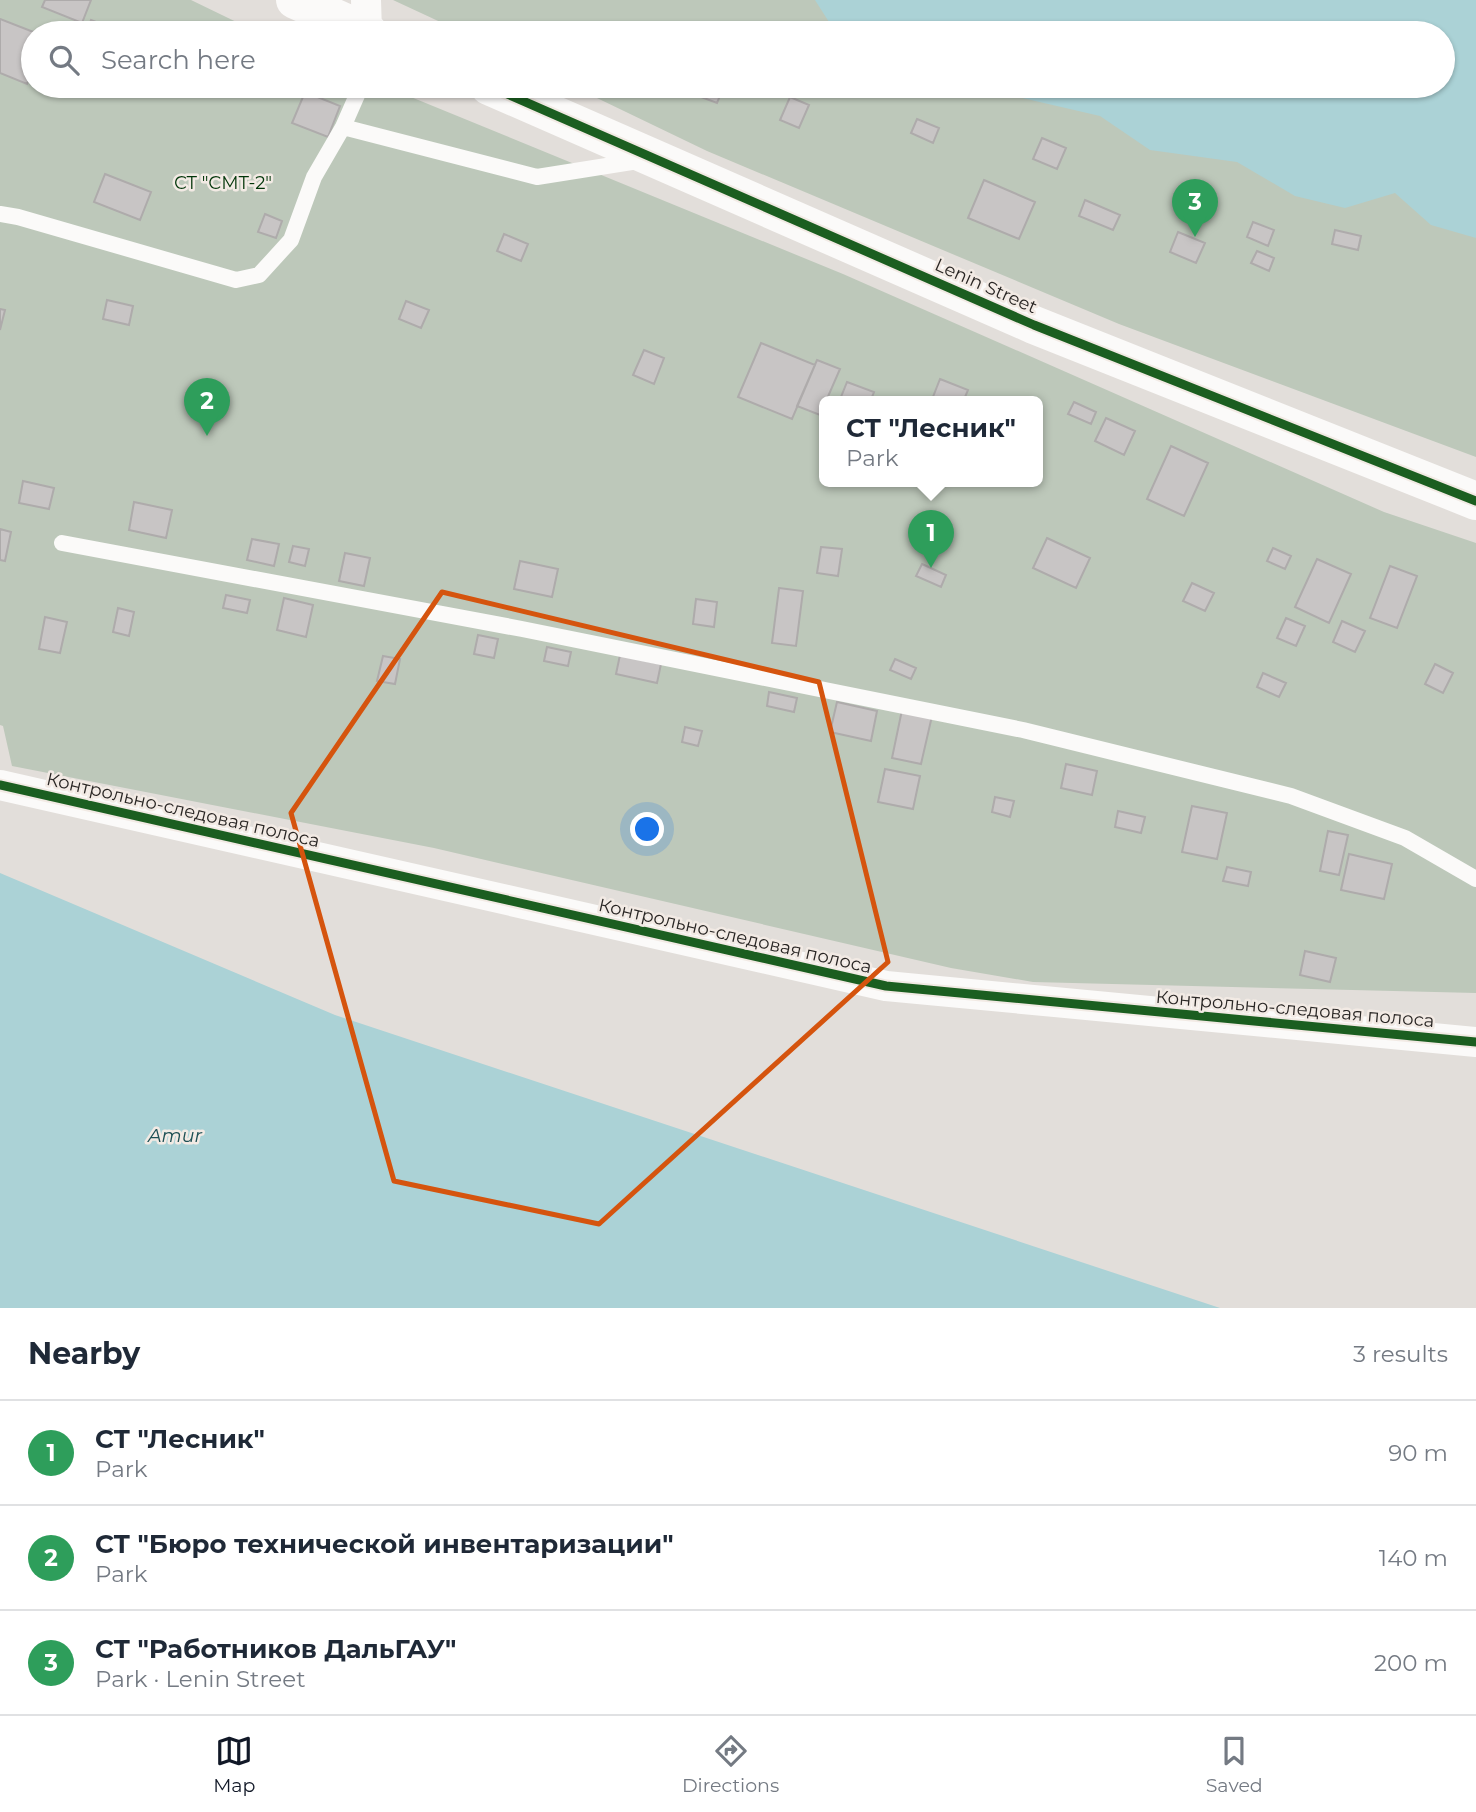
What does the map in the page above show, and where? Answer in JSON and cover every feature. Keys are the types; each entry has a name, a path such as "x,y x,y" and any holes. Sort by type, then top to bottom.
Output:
{"street":[{"path":"295,0 364,21"},
{"name":"Lenin Street","path":"516,98 1034,325 1476,501"},
{"name":"Контрольно-следовая полоса","path":"0,785 886,986 1476,1042"}],"lane":[{"path":"0,214 236,280 259,275 291,240 314,177 343,128 356,98"},
{"path":"343,128 537,177 654,158"},
{"path":"62,543 509,626 1023,730 1291,796 1405,838 1476,879"}],"highlighted area":[{"path":"442,592 819,682 888,962 599,1224 394,1181 291,813"}],"green space":[{"name":"СТ \"СМТ-2\"","path":"0,0 191,0 234,21 21,21 21,98 413,98 843,274 1384,512 1476,543 1476,993 1033,982 951,968 434,848 12,766 3,726 0,725"},
{"path":"393,0 1476,0 1476,457 1119,324 707,151 597,98 1455,98 1455,21 438,21"}],"water":[{"path":"815,0 1476,0 1476,238 1431,225 1395,193 1345,208 1295,196 1237,162 1150,150 1100,116 1023,98 1455,98 1455,21 828,21"},
{"name":"Amur","path":"0,873 335,1015 1220,1308 0,1308"}],"building":[{"path":"45,0 91,0 83,21 42,7"},
{"path":"0,19 21,27 21,82 0,73"},
{"path":"302,98 320,98 340,106 328,137 292,123"},
{"path":"704,98 719,98 717,103"},
{"path":"790,98 809,105 799,128 780,120"},
{"path":"917,119 939,128 933,143 911,133"},
{"path":"1042,138 1066,148 1057,169 1033,159"},
{"path":"105,174 151,192 140,220 94,202"},
{"path":"984,180 1035,202 1019,239 968,218"},
{"path":"1085,200 1120,215 1113,230 1079,216"},
{"path":"265,214 282,221 276,238 258,232"},
{"path":"1253,222 1274,230 1268,246 1247,237"},
{"path":"1335,230 1361,236 1358,250 1332,244"},
{"path":"1178,232 1205,243 1196,263 1170,252"},
{"path":"504,234 528,244 521,261 497,251"},
{"path":"1257,251 1274,258 1269,271 1251,263"},
{"path":"107,300 133,306 129,325 103,319"},
{"path":"406,301 429,310 421,328 399,319"},
{"path":"0,309 5,310 0,330"},
{"path":"761,343 815,365 792,419 738,397"},
{"path":"644,350 664,358 654,384 633,375"},
{"path":"817,360 840,369 828,396 819,396 819,415 797,406"},
{"path":"940,379 968,390 966,396 933,396"},
{"path":"847,382 874,392 872,396 841,396"},
{"path":"1074,402 1096,412 1091,424 1068,414"},
{"path":"1106,418 1135,431 1124,455 1095,441"},
{"path":"1171,446 1208,463 1184,516 1147,499"},
{"path":"23,481 54,488 49,509 19,503"},
{"path":"134,502 172,510 166,538 129,530"},
{"path":"0,529 11,532 5,561 0,560"},
{"path":"1047,538 1090,558 1076,588 1033,568"},
{"path":"252,539 279,544 274,566 247,560"},
{"path":"293,546 309,549 305,566 289,562"},
{"path":"821,547 842,549 838,576 817,573"},
{"path":"1273,548 1291,556 1285,569 1267,561"},
{"path":"345,553 370,558 364,586 339,581"},
{"path":"1317,559 1351,574 1329,623 1295,607"},
{"path":"520,561 558,569 552,597 514,589"},
{"path":"922,564 946,575 941,587 916,576"},
{"path":"1390,566 1417,576 1397,628 1370,618"},
{"path":"1192,583 1214,593 1205,611 1183,601"},
{"path":"779,588 803,591 796,646 772,643"},
{"path":"226,595 250,600 247,613 223,608"},
{"path":"284,598 313,605 306,637 277,630"},
{"path":"696,599 717,602 714,627 693,624"},
{"path":"118,608 134,612 129,636 113,632"},
{"path":"45,617 67,622 60,653 39,649"},
{"path":"1286,618 1305,626 1296,646 1277,638"},
{"path":"1342,621 1365,631 1355,652 1333,642"},
{"path":"478,635 498,639 494,658 474,654"},
{"path":"547,647 571,652 568,666 544,661"},
{"path":"620,655 661,664 657,683 616,674"},
{"path":"383,656 400,659 395,684 377,681"},
{"path":"895,659 916,668 911,679 890,670"},
{"path":"1435,664 1453,673 1443,693 1425,684"},
{"path":"1263,673 1286,683 1279,697 1257,687"},
{"path":"769,692 797,698 794,712 767,706"},
{"path":"837,702 877,711 871,741 830,732"},
{"path":"902,710 932,716 921,764 892,758"},
{"path":"685,727 702,731 698,746 682,742"},
{"path":"1066,764 1097,771 1092,795 1061,788"},
{"path":"885,769 920,776 913,809 878,802"},
{"path":"995,797 1014,801 1010,817 992,812"},
{"path":"1192,806 1227,813 1217,859 1182,852"},
{"path":"1118,811 1145,817 1141,833 1115,827"},
{"path":"1328,831 1348,835 1339,875 1320,871"},
{"path":"1349,854 1392,864 1384,899 1341,890"},
{"path":"1227,867 1251,872 1248,886 1223,881"},
{"path":"1305,951 1336,958 1330,982 1300,975"}],"cycle path":[{"path":"516,98 1034,325 1476,501"},
{"path":"0,785 886,986 1476,1042"}],"place":[{"name":"СТ \"Работников ДальГАУ\"","path":"1195,237"},
{"name":"СТ \"Бюро технической инвентаризации\"","path":"207,436"},
{"name":"СТ \"Лесник\"","path":"931,568"}]}
